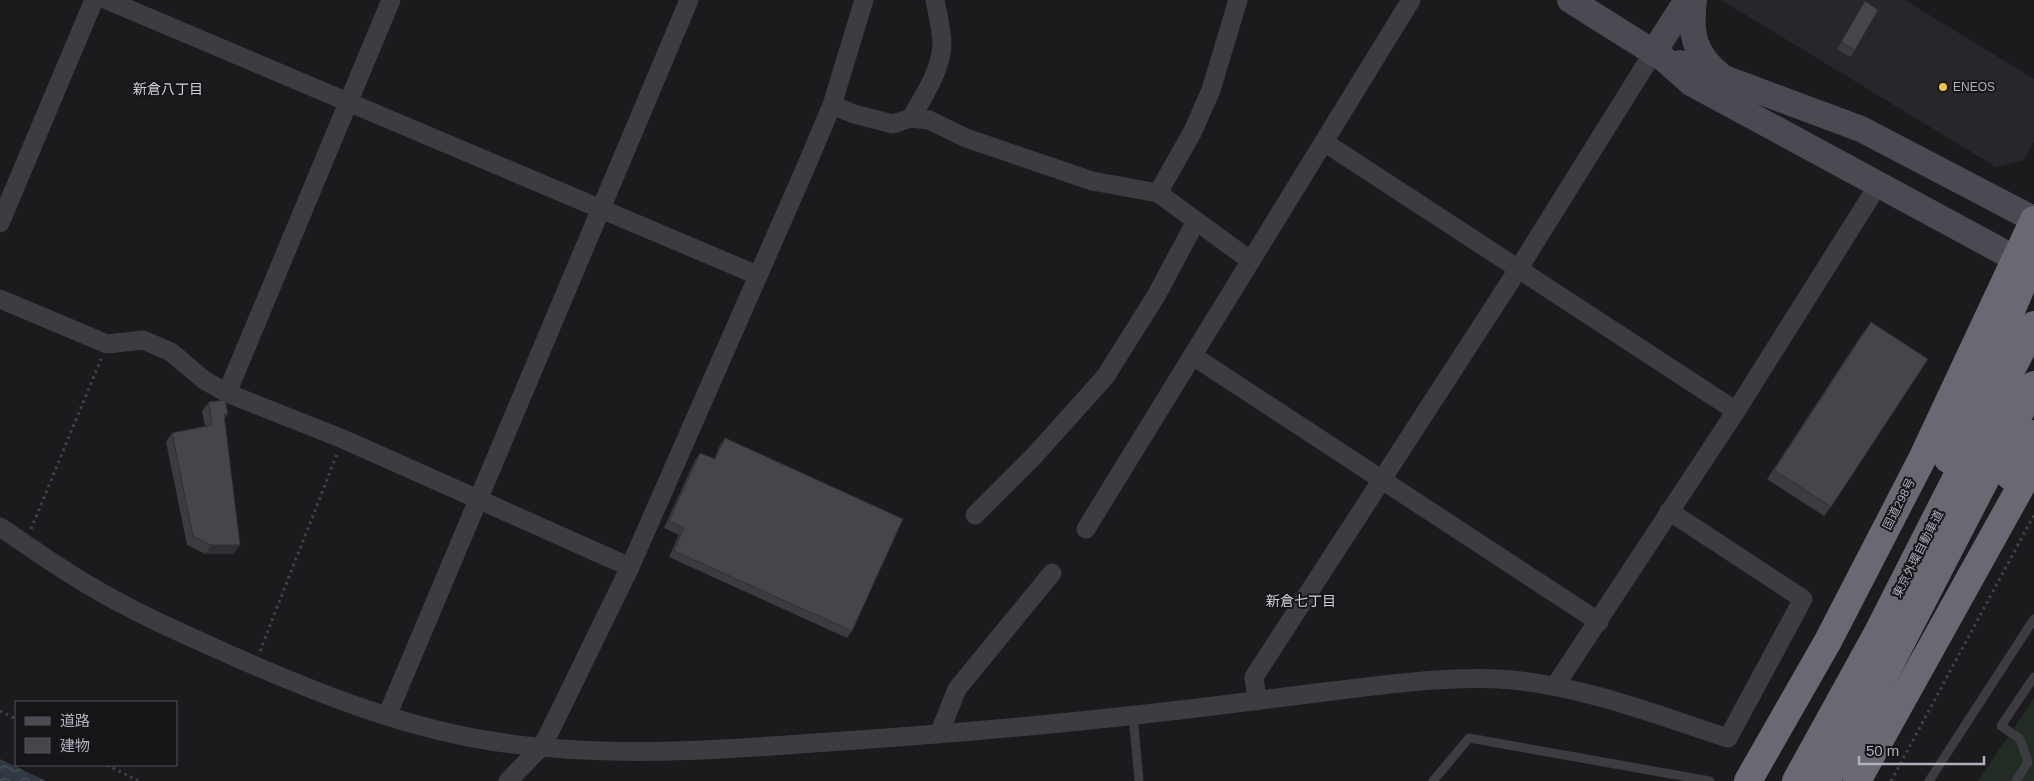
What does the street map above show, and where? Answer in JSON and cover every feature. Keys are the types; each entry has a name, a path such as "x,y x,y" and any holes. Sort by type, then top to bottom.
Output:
{"highway":[{"name":"国道298号","path":"1748,781 1828,641 1922,459 2028,261 2034,219"},
{"path":"1877,634 2028,261"},
{"name":"東京外環自動車道","path":"1796,781 1877,634 2034,325"},
{"path":"1922,459 1989,392 2034,340"},
{"name":"東京外環自動車道","path":"1826,781 1861,720 2034,385"},
{"path":"1861,720 1962,558 2034,434"},
{"path":"1857,781 2034,463"},
{"path":"1878,781 2034,485"},
{"path":"1764,781 1790,733 1828,641"}],"street":[{"path":"0,223 94,0"},
{"path":"107,0 600,210 758,275"},
{"path":"227,393 391,0"},
{"path":"387,716 689,0"},
{"path":"508,781 540,748 566,702 630,567 832,104 864,0"},
{"path":"911,118 928,88 942,48 941,28 935,0"},
{"path":"1158,193 1193,131 1211,90 1238,0"},
{"path":"1086,530 1412,0"},
{"path":"1257,701 1254,677 1658,56 1687,0"},
{"path":"1694,0 1692,24 1696,46 1713,69 1728,80"},
{"path":"1583,4 1658,56 1691,83 1878,185 2028,261"},
{"path":"1658,56 1697,68 1861,128 2034,219"},
{"path":"832,104 854,114 893,124 911,118 928,120 966,138 1092,181 1158,193 1251,261"},
{"path":"1324,142 1736,411"},
{"path":"1555,686 1599,622 1669,511 1736,411 1878,185"},
{"path":"975,515 1034,456 1105,377 1156,296 1196,221"},
{"path":"0,299 107,344 143,340 171,352 204,380 227,393 343,439 630,567"},
{"path":"1193,356 1599,622"},
{"path":"0,527 88,585 154,622 254,666 336,699 387,716 486,741 540,748 640,752 714,750 939,734 1133,715 1385,684 1464,678 1512,680 1583,692 1728,738 1803,599 1669,511"},
{"path":"939,734 958,689 1052,573"}],"lane":[{"path":"1929,781 2034,619"},
{"path":"2016,781 2028,762 2020,739 2001,726 2034,677"},
{"path":"1133,715 1139,781"},
{"path":"1433,781 1469,738 1710,781"}],"path":[{"path":"25,543 107,344"},
{"path":"254,666 343,439"},
{"path":"1891,781 2034,515"},
{"path":"0,711 15,718"},
{"path":"109,766 139,781"}],"shaded area":[{"name":"ENEOS","path":"1721,0 1905,0 2034,79 2034,142 2024,160 1996,167"},
{"path":"2034,698 2034,781 1978,781"}],"water":[{"path":"0,759 46,781 0,781"}],"building":[{"path":"1865,1 1878,10 1855,50 1841,42"},
{"path":"1871,322 1928,359 1831,507 1774,470"},
{"path":"225,400 228,414 224,414 240,545 211,545 193,536 172,433 212,425 209,402"},
{"path":"725,438 903,519 852,631 674,551 684,528 669,521 700,453 715,459"}],"place":[{"name":"ENEOS","path":"1943,87"}],"district":[{"name":"新倉八丁目","path":"168,89"},
{"name":"新倉七丁目","path":"1301,601"}]}
